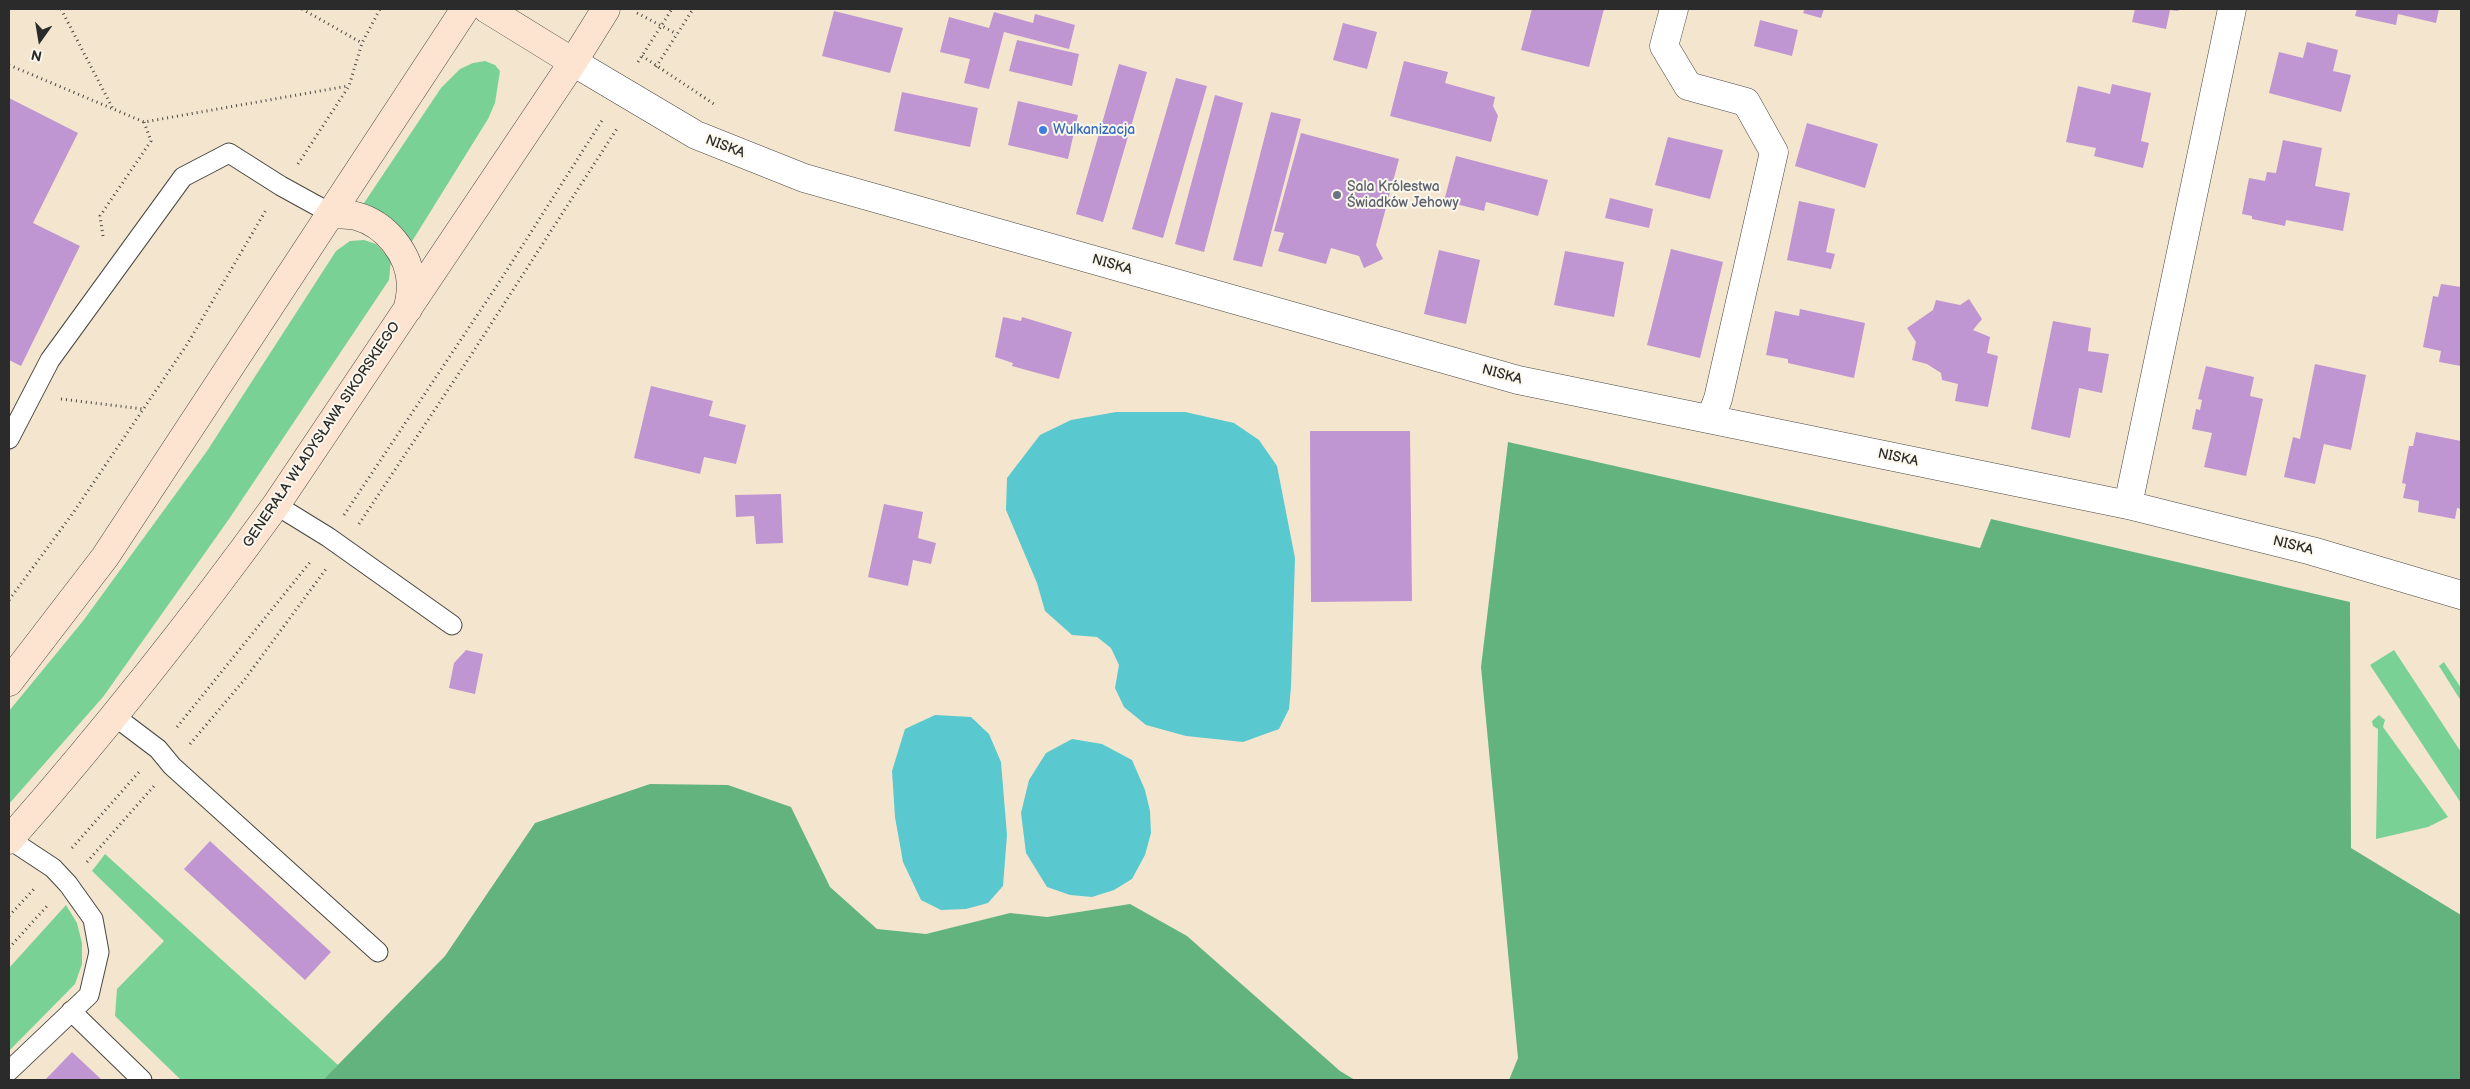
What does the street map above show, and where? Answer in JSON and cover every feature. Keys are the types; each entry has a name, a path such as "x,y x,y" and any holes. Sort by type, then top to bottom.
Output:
{"main road":[{"path":"9,682 105,557 465,9"},
{"path":"487,9 573,62"},
{"name":"GENERAŁA WŁADYSŁAWA SIKORSKIEGO","path":"9,839 113,715 226,575 276,505 408,309 573,62 606,9"},
{"path":"332,214 356,216 377,226 395,242 407,262 411,286 408,309"}],"street":[{"path":"1674,9 1664,46 1688,86 1746,102 1774,152 1718,399 1710,419"},
{"path":"2128,505 2232,9"},
{"name":"NISKA","path":"573,62 696,136 804,178 1518,380 2128,505 2312,551 2461,595"}],"lane":[{"path":"9,439 50,360 182,177 229,153 281,186 332,214"},
{"path":"276,505 336,542 452,625"},
{"path":"113,715 158,749 172,766 378,952"},
{"path":"9,839 53,868 68,884 93,919 99,952 89,995 9,1072"},
{"path":"71,1011 142,1080"}],"path":[{"path":"60,9 113,109"},
{"path":"302,9 362,43"},
{"path":"9,600 73,513 188,343 281,186 306,154 348,86 362,43 380,9"},
{"path":"629,9 676,34"},
{"path":"9,916 117,798 296,582 336,542 473,352 628,96 642,56 672,9"},
{"path":"9,948 172,766 245,679 336,542 498,284 628,96 656,66 693,9"},
{"path":"642,56 719,107"},
{"path":"9,65 144,122 348,86"}],"green space":[{"path":"485,61 495,65 500,71 495,103 488,119 411,243 362,206 441,88 460,69 473,63"},
{"path":"364,240 376,244 391,260 389,280 229,519 103,697 9,804 9,711 83,621 207,451 336,251 350,241"},
{"path":"1508,442 1980,548 1991,519 2350,602 2351,848 2461,915 2461,1080 1509,1080 1518,1058 1481,667"},
{"path":"2394,650 2461,752 2461,803 2370,665"},
{"path":"2444,662 2461,688 2461,701 2439,666"},
{"path":"2379,715 2385,720 2383,727 2448,817 2428,827 2376,839 2378,729 2373,726 2372,721"},
{"path":"650,784 728,785 791,807 830,887 877,929 926,934 1010,913 1047,917 1130,904 1187,936 1340,1071 1355,1080 323,1080 445,956 535,823"},
{"path":"105,854 338,1065 323,1080 181,1080 115,1016 117,989 164,941 92,871"},
{"path":"66,905 77,923 82,943 82,964 75,984 9,1051 9,968"}],"water":[{"path":"1116,412 1185,412 1234,423 1259,440 1277,466 1295,558 1289,709 1279,729 1243,742 1186,736 1146,725 1124,707 1115,688 1119,665 1111,648 1097,637 1072,635 1045,611 1037,583 1006,510 1007,478 1040,435 1071,420"},
{"path":"935,715 971,717 989,734 1001,762 1007,835 1003,886 988,903 966,909 941,910 921,900 903,862 895,817 892,771 905,729"},
{"path":"1072,739 1102,744 1132,760 1145,790 1150,811 1151,833 1145,855 1132,879 1114,890 1092,897 1070,895 1047,887 1026,853 1021,813 1029,780 1046,753"}],"building":[{"path":"1532,9 1604,9 1589,67 1521,50"},
{"path":"1805,9 1824,9 1821,18 1803,13"},
{"path":"2135,9 2179,9 2178,11 2170,10 2166,29 2132,22"},
{"path":"2357,9 2439,9 2436,23 2398,14 2396,25 2355,16"},
{"path":"834,11 903,28 890,73 822,56"},
{"path":"994,12 1033,23 1035,14 1075,25 1069,49 1004,32 989,89 964,83 970,59 940,52 949,17 989,28"},
{"path":"1760,20 1798,30 1792,56 1754,46"},
{"path":"1343,23 1377,32 1367,69 1333,60"},
{"path":"1017,40 1079,54 1072,86 1009,71"},
{"path":"2307,42 2338,50 2333,71 2351,75 2341,112 2269,93 2279,52 2303,58"},
{"path":"1404,61 1448,72 1445,83 1495,97 1493,106 1498,116 1491,142 1390,116"},
{"path":"1119,64 1147,72 1103,222 1076,214"},
{"path":"1176,78 1207,86 1163,238 1132,229"},
{"path":"2112,84 2151,93 2141,141 2149,143 2143,168 2094,156 2096,148 2066,142 2078,86 2110,94"},
{"path":"902,92 978,108 970,147 894,131"},
{"path":"1215,95 1243,103 1204,252 1175,244"},
{"path":"9,98 78,133 33,223 80,246 21,366 9,360"},
{"name":"Wulkanizacja","path":"1018,101 1078,115 1068,159 1008,145"},
{"path":"1271,112 1301,119 1262,267 1233,260"},
{"path":"1807,123 1878,144 1865,188 1795,166"},
{"name":"Sala Królestwa Świadków Jehowy","path":"1301,133 1399,159 1376,245 1383,259 1364,268 1359,256 1331,248 1326,264 1278,251 1284,233 1274,231"},
{"path":"1668,137 1723,150 1710,199 1655,185"},
{"path":"2283,140 2322,148 2315,186 2350,193 2343,231 2286,220 2285,226 2252,219 2252,216 2242,214 2249,178 2265,181 2267,172 2276,173"},
{"path":"1456,156 1548,180 1538,216 1486,202 1484,211 1444,201"},
{"path":"1610,198 1653,209 1649,228 1605,218"},
{"path":"1799,201 1835,209 1826,252 1835,254 1831,269 1787,260"},
{"path":"1671,249 1723,262 1700,358 1647,345"},
{"path":"1439,250 1480,260 1466,324 1424,314"},
{"path":"1565,251 1624,262 1614,317 1554,305"},
{"path":"2441,284 2461,287 2461,366 2439,362 2441,351 2423,347 2433,296 2438,297"},
{"path":"1969,299 1982,319 1973,330 1990,337 1987,353 1998,356 1988,407 1955,401 1958,384 1942,380 1941,373 1927,364 1912,360 1916,342 1907,328 1933,310 1936,300 1960,305"},
{"path":"1800,309 1865,323 1854,378 1788,363 1788,359 1766,355 1775,311 1799,316"},
{"path":"1003,317 1021,321 1022,317 1072,332 1059,379 1012,366 1013,363 995,357"},
{"path":"2053,321 2091,328 2088,351 2109,354 2102,393 2079,388 2070,438 2031,429"},
{"path":"2315,364 2366,375 2351,450 2324,444 2315,484 2284,477 2293,437 2300,439"},
{"path":"2206,366 2254,377 2250,396 2263,399 2246,476 2204,467 2212,433 2192,429 2196,409 2200,410 2202,400 2198,399"},
{"path":"651,386 713,401 709,416 746,425 736,464 704,457 700,474 634,458"},
{"path":"1310,431 1410,431 1412,601 1311,602"},
{"path":"2416,432 2461,441 2461,509 2457,508 2455,519 2418,512 2419,501 2403,498 2406,484 2402,483 2409,446 2413,446"},
{"path":"781,494 783,543 756,544 754,516 736,517 735,495"},
{"path":"884,504 923,512 918,538 936,543 931,564 913,560 908,586 868,577"},
{"path":"466,650 483,654 475,694 449,688 454,663"},
{"path":"210,841 331,952 305,980 184,869"},
{"path":"72,1052 102,1080 45,1080"}],"place":[{"name":"Wulkanizacja","path":"1043,130"},
{"name":"Sala Królestwa Świadków Jehowy","path":"1337,195"}]}
